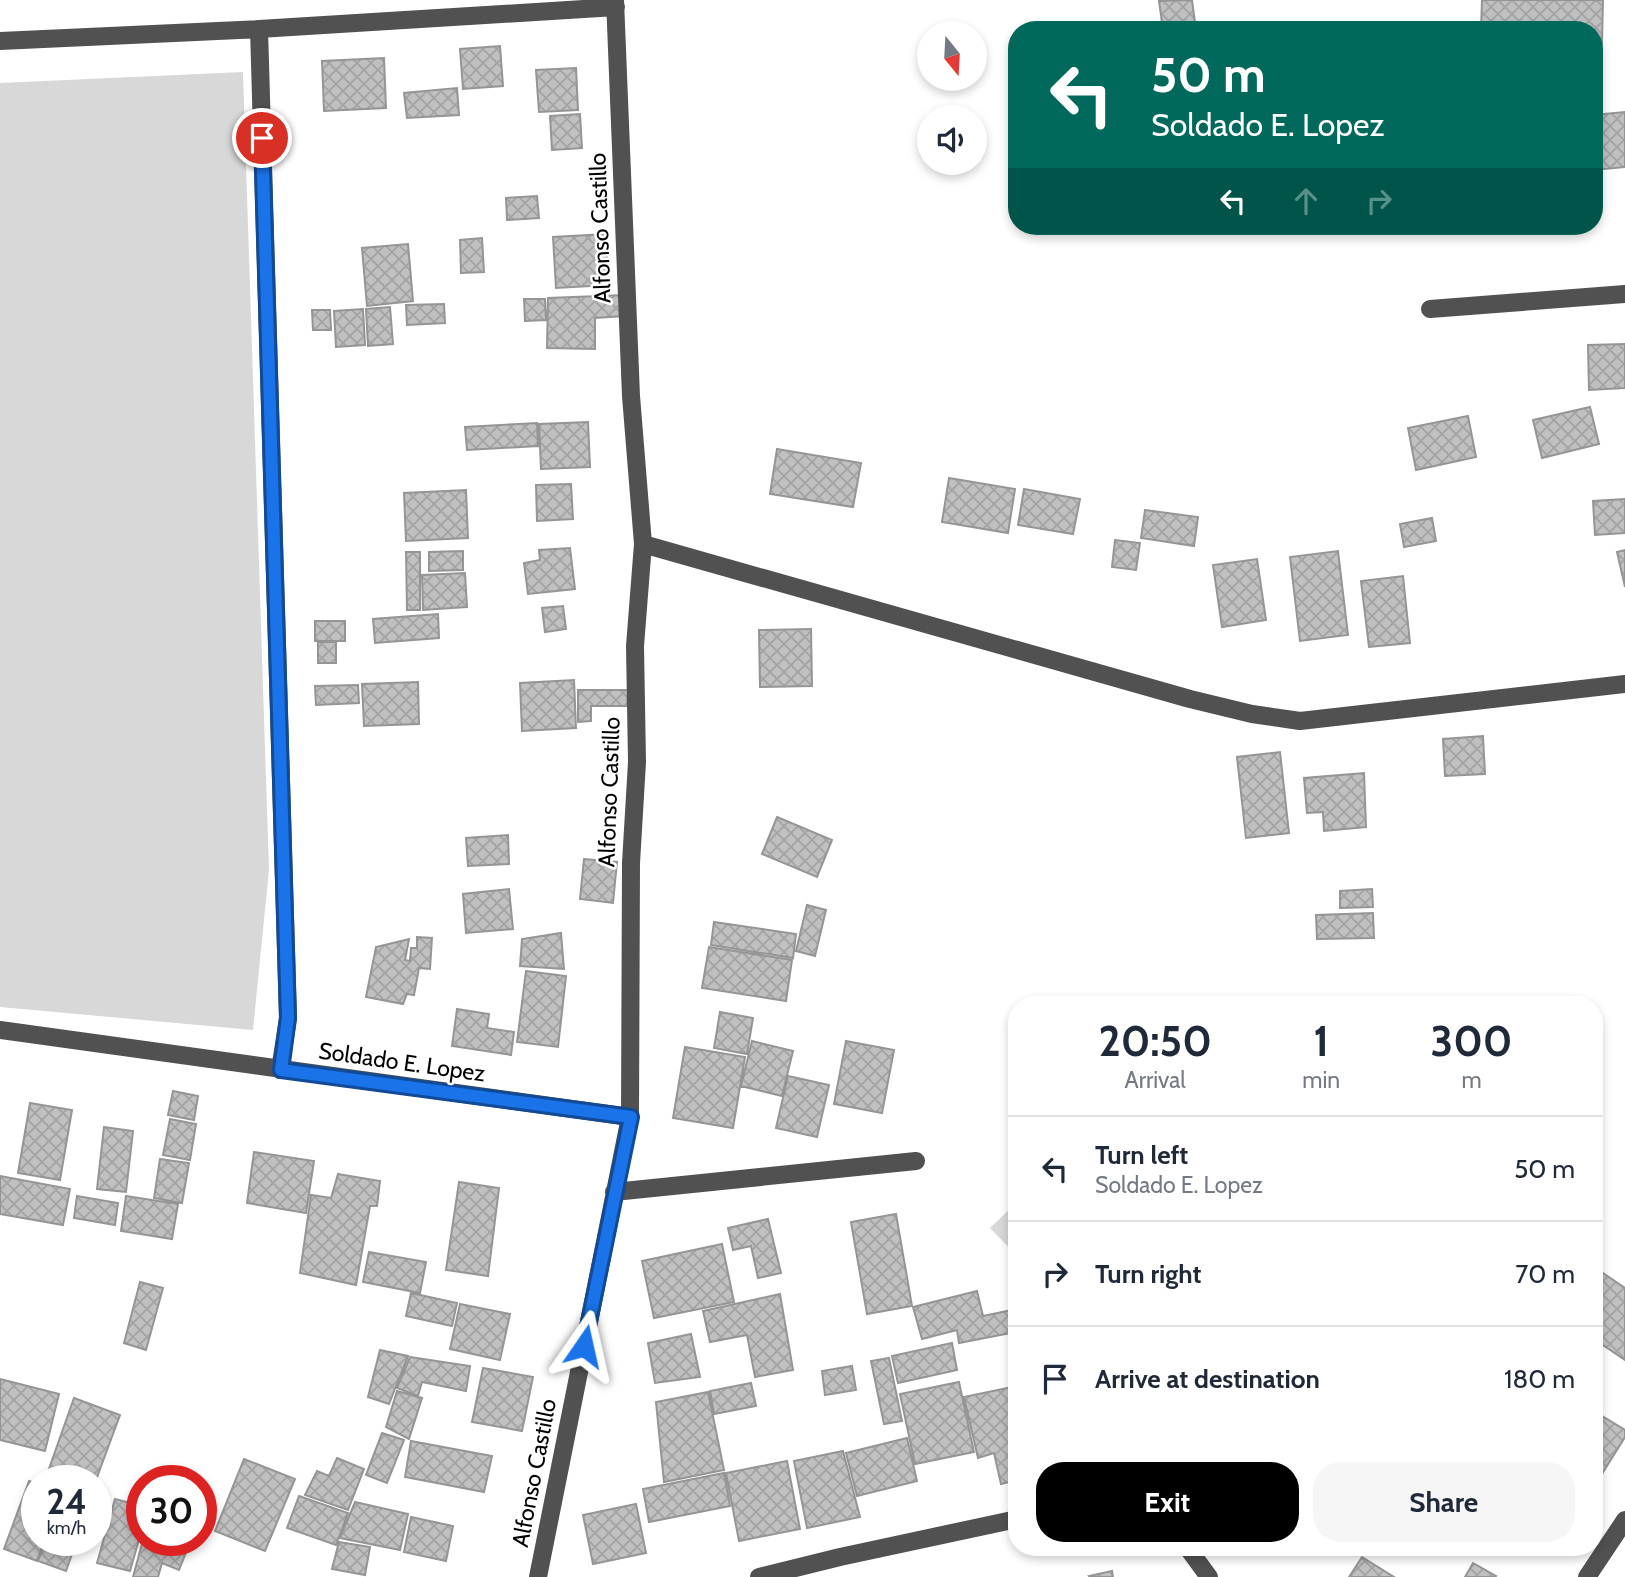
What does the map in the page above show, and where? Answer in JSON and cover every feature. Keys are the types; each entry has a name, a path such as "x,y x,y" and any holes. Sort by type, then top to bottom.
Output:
{"street":[{"path":"0,41 259,29 615,3"},
{"name":"Alfonso Castillo","path":"538,1577 631,1117 631,863 637,762 635,646 643,544 631,396 615,3"},
{"path":"259,29 288,1018 281,1070"},
{"path":"1430,309 1625,294"},
{"path":"643,544 1190,699 1251,714 1300,721 1625,684"},
{"name":"Soldado E. Lopez","path":"0,1031 631,1117"},
{"path":"614,1192 916,1161"},
{"path":"1603,1553 1625,1520"},
{"path":"759,1577 1008,1521"},
{"path":"1194,1556 1209,1577"},
{"path":"1587,1577 1601,1556"}],"shaded area":[{"path":"243,72 269,870 253,1030 0,1007 0,83"},
{"path":"1008,1211 1008,1247 990,1228"}],"building":[{"path":"1192,0 1195,21 1162,21 1159,1"},
{"path":"1482,0 1603,0 1603,21 1481,21"},
{"path":"500,46 503,86 463,89 460,49"},
{"path":"384,58 386,108 324,111 322,61"},
{"path":"576,68 578,110 539,112 536,70"},
{"path":"457,88 459,115 407,118 404,93"},
{"path":"1625,112 1625,167 1603,169 1603,114"},
{"path":"580,114 582,148 552,150 550,116"},
{"path":"537,196 539,218 507,220 506,198"},
{"path":"606,234 608,285 556,288 553,237"},
{"path":"482,238 484,272 461,273 460,240"},
{"path":"408,244 413,301 367,306 362,248"},
{"path":"624,295 624,316 595,318 595,349 547,348 548,298"},
{"path":"524,299 545,299 546,320 525,321"},
{"path":"444,304 445,323 407,325 406,305"},
{"path":"390,307 393,344 368,346 366,309"},
{"path":"363,309 365,345 336,347 334,311"},
{"path":"312,310 330,310 331,330 313,330"},
{"path":"1625,344 1625,388 1589,390 1588,345"},
{"path":"1590,407 1599,444 1542,458 1533,420"},
{"path":"1468,416 1476,457 1416,470 1408,428"},
{"path":"588,422 590,467 541,469 539,424"},
{"path":"537,423 538,446 467,450 465,427"},
{"path":"777,449 861,463 853,507 770,494"},
{"path":"949,478 1015,489 1008,533 942,522"},
{"path":"571,484 573,519 537,521 536,485"},
{"path":"1024,489 1080,499 1073,534 1018,525"},
{"path":"466,490 468,538 406,541 404,493"},
{"path":"1625,499 1625,533 1595,535 1593,501"},
{"path":"1145,510 1198,517 1194,546 1141,538"},
{"path":"1432,518 1436,541 1404,547 1400,524"},
{"path":"1115,540 1140,543 1136,570 1112,567"},
{"path":"570,548 575,589 528,594 524,563 540,560 539,550"},
{"path":"1625,550 1625,587 1617,552"},
{"path":"463,551 463,570 429,571 429,552"},
{"path":"1338,551 1348,635 1300,641 1290,557"},
{"path":"406,552 420,552 420,610 407,610"},
{"path":"1257,559 1266,620 1222,627 1213,565"},
{"path":"465,573 467,607 423,610 422,575"},
{"path":"1403,576 1410,643 1369,647 1361,581"},
{"path":"563,606 566,629 545,632 542,608"},
{"path":"438,614 439,638 375,643 373,619"},
{"path":"315,621 345,621 345,641 315,641"},
{"path":"811,629 812,686 760,687 759,630"},
{"path":"318,642 336,642 336,663 318,663"},
{"path":"574,680 576,728 522,731 520,683"},
{"path":"418,682 419,724 364,726 362,684"},
{"path":"358,685 359,703 316,705 315,686"},
{"path":"578,690 628,690 627,706 591,706 591,721 578,722"},
{"path":"1483,736 1485,774 1445,776 1443,739"},
{"path":"1280,752 1289,833 1246,838 1237,757"},
{"path":"1364,773 1366,827 1324,831 1323,812 1307,813 1304,778"},
{"path":"777,817 832,840 817,877 762,854"},
{"path":"508,835 509,864 468,866 466,838"},
{"path":"584,859 617,862 613,903 580,899"},
{"path":"509,889 513,929 466,933 463,894"},
{"path":"1372,889 1373,907 1340,908 1340,891"},
{"path":"807,905 826,910 815,956 796,951"},
{"path":"1373,913 1374,938 1317,939 1316,915"},
{"path":"714,922 796,934 793,958 711,945"},
{"path":"561,933 564,969 520,966 522,939"},
{"path":"417,937 432,938 430,969 419,968 414,995 407,994 403,1004 366,997 376,947 409,939 405,960 410,961 411,948 417,948"},
{"path":"709,947 792,960 786,1001 702,988"},
{"path":"526,971 566,976 558,1047 517,1042"},
{"path":"457,1009 489,1014 487,1028 514,1032 511,1055 452,1046"},
{"path":"720,1012 753,1018 747,1054 714,1048"},
{"path":"752,1041 793,1051 782,1096 741,1086"},
{"path":"846,1041 894,1050 882,1113 834,1104"},
{"path":"685,1047 745,1057 733,1128 673,1118"},
{"path":"788,1076 829,1085 817,1137 776,1128"},
{"path":"173,1091 198,1096 194,1120 168,1115"},
{"path":"30,1103 72,1110 60,1180 18,1173"},
{"path":"170,1119 196,1124 190,1160 163,1155"},
{"path":"104,1127 133,1131 126,1192 97,1189"},
{"path":"254,1152 314,1161 306,1213 247,1203"},
{"path":"160,1159 189,1163 182,1203 154,1198"},
{"path":"338,1174 380,1181 377,1206 370,1206 356,1285 300,1273 311,1195 331,1198"},
{"path":"0,1176 70,1189 63,1225 0,1214"},
{"path":"459,1182 499,1188 488,1276 446,1270"},
{"path":"77,1196 118,1203 115,1225 74,1218"},
{"path":"126,1196 178,1204 172,1239 121,1231"},
{"path":"896,1214 912,1306 867,1314 851,1222"},
{"path":"768,1219 781,1273 758,1278 751,1246 733,1250 728,1228"},
{"path":"722,1244 734,1302 654,1318 642,1261"},
{"path":"369,1252 426,1262 420,1293 363,1282"},
{"path":"1603,1273 1625,1288 1625,1360 1603,1345"},
{"path":"140,1282 163,1288 146,1350 124,1343"},
{"path":"977,1291 983,1316 1008,1311 1008,1334 959,1343 957,1330 922,1339 913,1307"},
{"path":"411,1293 457,1303 452,1326 406,1316"},
{"path":"780,1294 793,1370 755,1377 747,1335 710,1342 703,1311"},
{"path":"460,1304 510,1314 500,1360 450,1349"},
{"path":"691,1334 700,1377 655,1383 648,1343"},
{"path":"952,1343 957,1370 898,1383 892,1356"},
{"path":"380,1350 408,1356 389,1404 368,1397"},
{"path":"410,1357 470,1366 466,1391 422,1382 418,1396 397,1388"},
{"path":"889,1358 902,1421 884,1424 871,1361"},
{"path":"852,1366 856,1390 825,1395 822,1371"},
{"path":"483,1368 533,1377 522,1431 472,1422"},
{"path":"0,1379 59,1394 45,1451 0,1440"},
{"path":"959,1382 974,1452 915,1464 900,1394"},
{"path":"751,1383 756,1406 714,1414 710,1391"},
{"path":"1008,1388 1008,1482 1001,1484 994,1453 978,1458 964,1397"},
{"path":"397,1391 422,1398 409,1439 386,1427"},
{"path":"708,1392 724,1470 664,1482 656,1402"},
{"path":"74,1398 120,1415 102,1465 50,1465"},
{"path":"1603,1417 1625,1430 1625,1437 1603,1472"},
{"path":"382,1433 404,1440 387,1483 366,1475"},
{"path":"907,1438 917,1481 857,1496 846,1453"},
{"path":"411,1441 492,1456 484,1492 405,1477"},
{"path":"843,1451 860,1517 807,1528 794,1461"},
{"path":"337,1458 364,1469 348,1510 305,1495 317,1471 329,1476"},
{"path":"244,1459 295,1479 265,1551 217,1532"},
{"path":"787,1461 800,1529 739,1541 726,1473"},
{"path":"724,1473 730,1506 649,1522 643,1489"},
{"path":"299,1496 348,1513 336,1545 287,1528"},
{"path":"115,1499 126,1502 126,1556 134,1556 130,1571 97,1563 99,1556 112,1556 112,1510"},
{"path":"355,1502 408,1514 400,1550 340,1538"},
{"path":"21,1503 21,1555 4,1549"},
{"path":"636,1504 646,1553 593,1564 583,1515"},
{"path":"411,1517 453,1526 446,1561 404,1552"},
{"path":"339,1542 370,1547 365,1575 332,1569"},
{"path":"23,1556 39,1556 37,1561"},
{"path":"40,1556 71,1556 66,1571 38,1561"},
{"path":"139,1556 185,1556 179,1570 162,1563 158,1577 133,1577"},
{"path":"1362,1557 1394,1577 1349,1577"},
{"path":"1473,1563 1496,1576 1465,1577"},
{"path":"1112,1571 1113,1577 1089,1576"}],"route":[{"path":"262,138 288,1018 281,1070 631,1117 584,1346"}]}
